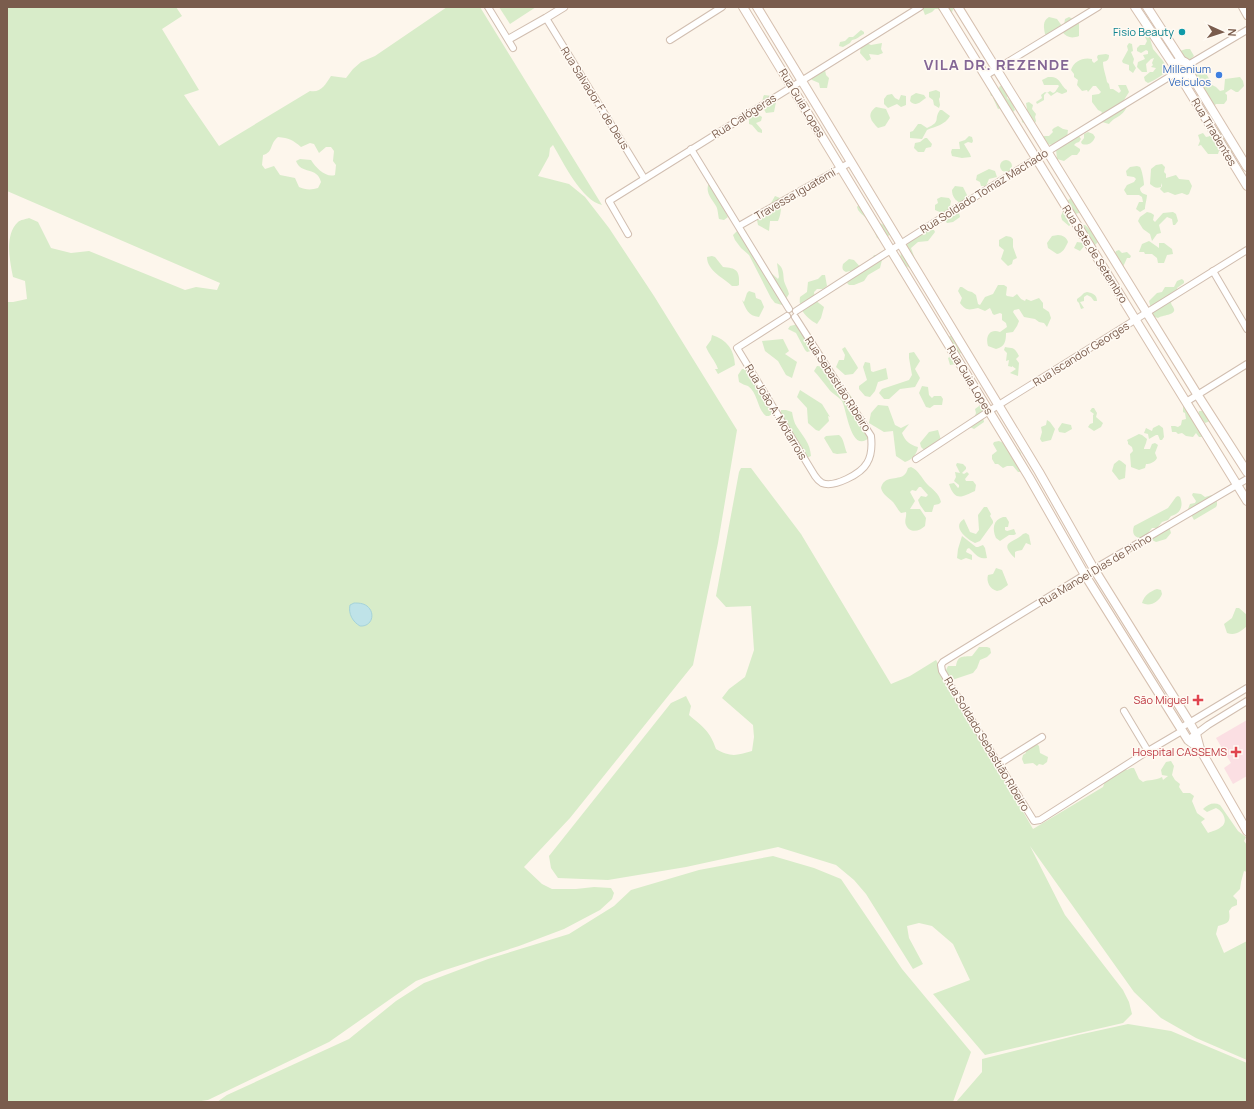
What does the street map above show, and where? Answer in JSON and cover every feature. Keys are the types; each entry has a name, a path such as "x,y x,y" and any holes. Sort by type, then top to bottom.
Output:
{"main road":[{"name":"Rua Guia Lopes","path":"743,7 1029,477 1085,575 1188,740 1200,749"},
{"name":"Rua Guia Lopes","path":"757,7 999,405 1094,569 1196,734 1200,749 1247,831"},
{"name":"Rua Sete de Setembro","path":"942,7 1247,501"},
{"name":"Rua Sete de Setembro","path":"958,7 1197,394 1247,472"},
{"name":"Rua Tiradentes","path":"1135,7 1247,186"},
{"name":"Rua Tiradentes","path":"1147,7 1186,66 1247,167"},
{"path":"1177,62 1186,66 1186,76 1176,73 1177,62"},
{"path":"1139,662 1148,656"}],"street":[{"path":"488,7 509,39 513,48"},
{"path":"509,39 564,7"},
{"path":"670,40 722,7"},
{"name":"Rua Calógeras","path":"628,234 609,201 920,7"},
{"path":"985,76 1098,7"},
{"path":"1242,7 1247,16"},
{"name":"Rua Salvador F. de Deus","path":"546,18 644,178"},
{"path":"1186,66 1247,30"},
{"name":"Rua Soldado Tomaz Machado","path":"796,314 891,249 1047,151 1176,73"},
{"path":"691,149 789,309"},
{"name":"Travessa Iguatemi","path":"739,226 851,162"},
{"name":"Rua Iscandor Georges","path":"916,459 989,411 1247,250"},
{"path":"1213,271 1247,329"},
{"path":"789,309 795,309 796,314 791,319 787,316 787,310 789,309"},
{"name":"Rua Sebastião Ribeiro","path":"796,314 871,436 872,450 867,464 850,478 831,484 823,483 815,476"},
{"name":"Rua João A. Motarrois","path":"787,316 737,348 815,476"},
{"path":"1186,402 1247,364"},
{"name":"Rua Manoel Dias de Pinho","path":"943,662 1094,569 1247,480"},
{"name":"Rua Soldado Sebastião Ribeiro","path":"943,662 941,665 942,671 1034,821 1040,820 1148,752"},
{"path":"1124,712 1148,752 1189,723 1247,688"},
{"path":"1188,740 1247,701"},
{"path":"999,764 1042,737"}],"shaded area":[{"name":"Hospital CASSEMS","path":"1247,720 1247,776 1233,784 1224,768 1231,763 1216,738"}],"green space":[{"path":"7,7 176,7 182,16 162,29 199,90 184,95 219,146 310,91 320,90 331,76 346,78 361,62 375,56 447,7 480,7 602,205 595,202 580,189 553,145 550,148 549,156 538,176 569,184 585,197 609,228 654,296 737,430 718,543 693,665 570,818 524,867 542,884 552,889 594,887 611,888 614,893 612,899 600,910 564,929 416,981 329,1042 208,1100 195,1102 7,1102 7,302 27,299 25,281 13,277 9,241 14,227 18,222 29,218 38,222 51,248 71,253 89,251 185,290 196,287 217,290 220,283 7,191","holes":["278,137 291,140 301,147 310,143 314,144 319,153 326,147 331,147 334,151 333,161 336,165 335,175 332,176 325,174 318,169 311,160 300,159 296,161 298,165 301,168 316,174 321,182 318,188 304,189 299,187 295,178 280,175 274,166 265,169 262,165 263,155 269,152 273,142"]},
{"path":"499,7 536,7 510,24"},
{"path":"922,7 954,7 952,12 943,14 938,9 935,9 925,15"},
{"path":"1049,17 1057,19 1062,26 1064,25 1065,19 1069,17 1079,22 1079,36 1069,37 1062,32 1047,36 1045,34 1044,25 1045,20"},
{"path":"861,30 864,34 852,40 843,47 839,46 840,42 845,41 849,37 853,37"},
{"path":"1148,35 1153,49 1163,61 1168,72 1148,83 1145,81 1144,77 1150,72 1153,72 1156,68 1151,67 1153,65 1152,63 1154,58 1146,64 1147,72 1142,72 1137,67 1138,62 1145,59 1143,55 1148,54 1148,51 1146,50 1141,53 1137,51 1137,48 1140,45 1145,45 1147,41 1145,37"},
{"path":"866,43 871,45 882,43 881,49 883,53 878,55 869,54 871,59 867,61 860,53 861,45"},
{"path":"1129,43 1132,44 1133,51 1131,52 1134,59 1133,63 1136,68 1133,73 1129,70 1129,65 1123,63 1122,61 1128,50 1127,46"},
{"path":"1190,49 1194,56 1187,63 1180,51"},
{"path":"1098,55 1109,55 1109,58 1107,61 1103,62 1103,65 1110,89 1113,89 1119,93 1121,91 1118,85 1126,85 1129,92 1124,100 1128,104 1126,109 1109,124 1102,122 1100,117 1102,112 1098,110 1092,102 1092,95 1099,94 1101,92 1096,86 1093,86 1088,92 1087,90 1082,91 1077,85 1078,80 1074,77 1071,70 1074,64 1079,60 1092,59 1094,63 1098,60"},
{"path":"1198,67 1208,76 1212,85 1220,91 1224,90 1225,79 1240,77 1244,86 1238,92 1231,89 1225,93 1227,95 1227,100 1224,104 1216,104 1214,106 1192,73"},
{"path":"822,70 825,70 826,75 829,78 827,88 820,88 819,83 811,78"},
{"path":"1048,77 1058,79 1067,90 1067,92 1062,94 1057,92 1051,96 1047,93 1050,91 1053,93 1055,92 1059,86 1044,85 1042,80"},
{"path":"1000,86 1009,92 1007,98 1012,102 1015,110 1013,112 1001,108 998,109 993,98 994,96 991,96 990,93 998,90"},
{"path":"936,90 940,92 939,108 934,105 933,100 929,97 929,92"},
{"path":"1045,92 1047,93 1044,95 1044,100 1037,104 1036,102 1042,98 1041,95"},
{"path":"916,93 924,95 926,98 914,104 910,101 911,96"},
{"path":"892,94 899,100 901,95 906,96 906,105 901,107 897,104 888,108 884,104 884,99 887,95"},
{"path":"764,95 772,96 776,102 774,112 766,113 763,104"},
{"path":"1029,102 1033,105 1032,109 1036,114 1036,121 1035,123 1033,122 1027,125 1022,122 1021,113 1027,109 1026,103"},
{"path":"876,107 886,109 890,118 885,126 878,128 873,123 870,115"},
{"path":"940,110 950,116 946,121 927,130 922,139 910,138 910,132 913,131 918,124 921,124 927,128 934,124"},
{"path":"756,113 762,117 761,121 756,123 762,130 762,133 758,132 752,125 749,124 749,117"},
{"path":"1220,125 1233,148 1233,152 1232,153 1220,148 1218,154 1208,154 1201,145 1198,146 1200,141 1198,135 1203,133 1206,137 1209,137"},
{"path":"1058,126 1068,130 1067,138 1056,142 1053,145 1045,144 1043,139 1044,136 1049,136 1053,132 1052,130"},
{"path":"1088,132 1093,134 1095,137 1092,142 1084,145 1081,142 1084,138 1084,134"},
{"path":"1077,133 1081,139 1074,145 1080,149 1077,155 1072,155 1064,161 1057,159 1056,149 1058,146 1068,143"},
{"path":"969,136 972,137 972,143 968,142 964,144 971,157 962,158 952,156 952,149 960,149 959,142 965,140"},
{"path":"927,138 932,144 931,147 926,148 924,152 918,152 914,148 915,143 920,142"},
{"path":"1006,160 1010,162 1012,166 1010,170 1006,172 1002,170 1000,166 1002,162"},
{"path":"1162,164 1165,167 1164,172 1166,174 1166,178 1176,175 1179,179 1189,180 1192,186 1189,194 1187,195 1182,193 1175,195 1168,192 1164,193 1160,189 1162,186 1161,183 1161,187 1158,188 1150,184 1151,169 1156,165"},
{"path":"1137,166 1141,168 1144,181 1144,185 1140,188 1141,191 1147,195 1145,209 1140,212 1136,209 1139,202 1143,202 1142,197 1139,195 1127,195 1124,190 1127,185 1134,182 1136,179 1134,177 1127,176 1126,171 1130,167"},
{"path":"989,169 995,171 997,177 989,179 986,186 981,186 980,182 976,180 977,175"},
{"path":"710,183 728,217 724,220 719,219 717,207 709,194 708,185"},
{"path":"955,186 963,187 967,195 965,202 960,203 954,198 952,190"},
{"path":"775,196 780,198 780,213 778,221 770,221 769,231 758,225 757,220 762,215 772,213 771,203"},
{"path":"941,197 949,198 951,201 949,211 942,213 935,210 935,205 938,203 937,199"},
{"path":"1072,197 1080,211 1079,213 1075,214 1073,223 1069,226 1062,220 1061,216 1063,211 1068,211 1066,202"},
{"path":"865,202 875,218 881,224 889,227 891,234 882,240 877,238 869,222 858,210 857,207 860,203"},
{"path":"954,205 958,208 960,217 953,222 947,223 943,218"},
{"path":"1147,212 1154,215 1153,220 1155,222 1163,213 1173,212 1176,214 1178,221 1175,225 1173,225 1172,219 1167,217 1159,225 1161,233 1157,234 1152,241 1150,234 1143,229 1138,221 1140,217"},
{"path":"1082,225 1085,225 1099,238 1098,242 1094,246 1086,244 1080,251 1074,248 1077,242 1084,243"},
{"path":"739,229 746,231 748,241 769,271 778,279 777,263 781,267 789,294 782,305 775,303 771,298 749,255 735,240 733,235"},
{"path":"926,229 934,230 935,232 928,241 918,242 911,248 915,259 911,269 902,263 900,258 901,253 905,250 909,240"},
{"path":"1058,235 1067,239 1068,242 1065,248 1057,254 1048,248 1047,243 1052,236"},
{"path":"1006,236 1013,239 1013,247 1017,258 1008,266 1001,259 1004,250 999,246 999,240"},
{"path":"1149,241 1159,248 1159,243 1164,243 1172,249 1173,254 1167,255 1164,263 1158,263 1157,258 1152,254 1139,252 1142,244"},
{"path":"1119,250 1122,253 1127,252 1131,256 1130,258 1127,258 1123,267 1118,265 1119,260 1115,253"},
{"path":"874,255 879,256 882,260 880,268 868,275 864,281 854,285 849,285 847,283 850,271 846,272 842,268 843,264 849,259 854,260 862,269 869,266"},
{"path":"707,257 715,257 723,267 734,269 738,273 739,285 732,286 716,274 708,262"},
{"path":"822,275 825,275 827,286 823,289 817,289 814,292 815,300 824,307 821,318 817,324 802,310 800,306 800,297 807,292 808,282 818,279"},
{"path":"1182,279 1184,283 1177,288 1178,297 1171,302 1174,309 1173,313 1158,318 1152,316 1154,311 1151,309 1149,301 1157,293 1162,292 1165,287 1174,287 1177,281"},
{"path":"998,285 1004,285 1007,287 1007,296 1013,297 1017,294 1025,301 1026,299 1031,301 1039,298 1043,303 1043,308 1049,312 1051,318 1047,327 1044,323 1035,319 1024,317 1019,309 1014,310 1013,312 1019,321 1013,332 1006,333 1005,341 1001,347 996,349 988,346 987,339 991,332 1000,332 1007,327 1006,323 1002,320 1002,314 1000,313 994,315 990,308 985,311 978,308 966,309 960,303 962,298 958,291 960,287 962,287 972,292 976,295 978,304 980,305 985,297 993,294"},
{"path":"749,291 755,293 756,298 761,300 764,307 759,317 750,314 742,300 744,302"},
{"path":"1087,292 1094,295 1097,301 1094,301 1087,295 1084,297 1084,301 1080,302 1084,308 1081,309 1077,299"},
{"path":"798,324 815,343 815,350 807,352 796,333 788,329 790,326"},
{"path":"712,335 726,342 733,354 735,365 718,374 715,369 718,369 717,366 706,347 711,340"},
{"path":"953,335 962,352 958,355 956,364 950,365 948,358 951,356 948,337"},
{"path":"783,339 789,351 785,354 797,362 792,378 786,375 778,361 765,351 762,341"},
{"path":"845,347 858,368 853,374 845,375 836,367 839,360 844,360 845,355 842,349"},
{"path":"1005,347 1014,349 1019,356 1016,359 1019,363 1018,376 1010,373 1016,369 1012,366 1008,366 1009,360 1006,361 1007,353 1004,350"},
{"path":"914,352 920,361 915,369 920,378 915,387 900,389 889,399 884,399 879,393 882,389 909,380 912,375 909,353"},
{"path":"865,362 870,363 871,371 873,372 886,368 888,379 878,382 875,391 870,397 865,396 859,389 859,386 867,380 863,367"},
{"path":"817,366 827,367 835,373 856,403 859,413 871,436 864,441 859,441 854,437 842,401 829,390 814,371"},
{"path":"742,369 747,369 773,413 769,416 766,416 763,413 751,389 739,382 738,375"},
{"path":"922,386 928,387 929,395 932,398 934,396 941,396 943,399 942,405 934,405 930,408 926,407 919,393"},
{"path":"800,390 822,404 830,417 828,416 829,421 819,431 808,423 807,408 797,397"},
{"path":"1183,403 1198,415 1199,411 1203,411 1210,421 1205,423 1201,418 1199,418 1204,435 1202,437 1199,437 1196,433 1193,437 1186,436 1182,433 1178,434 1176,432 1172,432 1171,426 1178,427 1181,425 1182,420 1186,419 1185,413 1183,412"},
{"path":"878,405 888,406 895,425 901,428 909,424 902,433 908,442 918,447 910,460 905,462 896,456 893,431 884,432 869,423 871,413"},
{"path":"982,406 984,410 984,422 974,429 970,427 976,413 975,409"},
{"path":"1094,408 1097,413 1096,417 1103,423 1101,427 1094,431 1088,427 1093,423 1094,414 1090,411"},
{"path":"781,410 792,412 795,424 808,444 811,456 804,459 781,415"},
{"path":"1047,420 1055,429 1051,440 1042,442 1040,439 1042,432 1041,427 1046,425"},
{"path":"1062,423 1071,425 1072,429 1065,433 1059,432 1058,429"},
{"path":"1159,425 1163,428 1164,437 1162,440 1160,440 1158,435 1149,439 1148,434 1144,433 1146,428 1152,431 1153,428"},
{"path":"938,430 941,440 925,451 921,447 920,443 929,432"},
{"path":"1139,434 1147,439 1144,449 1150,449 1152,444 1155,443 1158,445 1155,453 1157,458 1149,464 1146,464 1145,468 1139,470 1131,467 1130,454 1133,451 1127,440"},
{"path":"839,435 843,440 847,453 833,453 824,438 826,436"},
{"path":"999,441 1018,449 1021,453 1025,464 1020,472 1018,472 1013,466 1003,468 998,464 995,464 992,459 992,455 997,451 993,444 994,442"},
{"path":"1119,460 1126,465 1125,478 1119,480 1112,471 1114,464"},
{"path":"957,463 963,464 966,467 962,473 964,474 967,472 969,474 965,479 966,481 973,481 976,485 975,491 963,496 956,496 951,490 949,484 954,483 958,488 959,487 959,485 954,481 956,477 955,472 960,473 956,465"},
{"path":"911,467 918,472 937,494 941,502 934,505 932,512 925,512 918,500 921,496 926,497 928,495 921,487 919,487 916,491 912,490 910,492 915,501 910,509 920,509 926,518 925,526 915,531 910,530 906,525 906,512 901,513 893,502 884,494 881,488 884,482 903,476 908,468"},
{"path":"741,468 751,468 801,534 891,684 910,676 936,660 944,674 948,666 956,666 959,658 972,656 979,647 990,648 991,653 987,657 980,660 973,673 952,680 945,675 1033,829 1103,787 1105,781 1118,775 1118,771 1122,767 1127,770 1134,768 1139,779 1143,782 1162,777 1163,780 1168,776 1162,775 1161,770 1166,762 1171,761 1174,766 1172,775 1180,784 1179,787 1183,793 1190,793 1194,796 1192,801 1197,813 1205,819 1201,822 1208,833 1220,828 1225,820 1219,809 1216,808 1207,812 1203,809 1211,804 1220,805 1238,831 1246,837 1244,841 1247,845 1247,872 1244,871 1240,889 1233,896 1237,900 1237,905 1232,907 1229,911 1229,921 1218,926 1216,934 1224,953 1247,941 1247,1060 1196,1038 1161,1018 1134,992 1030,846 1065,915 1123,990 1129,1002 1132,1014 1123,1023 985,1055 933,994 970,980 953,944 932,926 919,923 907,926 909,938 923,964 913,969 866,894 854,880 836,865 778,847 686,867 608,880 558,878 551,868 549,856 671,703 686,696 691,706 689,715 709,733 716,749 733,755 752,751 754,737 753,725 722,698 729,689 745,677 754,650 751,606 726,607 716,596"},
{"path":"1193,493 1201,494 1205,497 1212,495 1217,498 1216,507 1194,520 1188,509 1190,504 1195,503 1196,501 1192,495"},
{"path":"1178,496 1180,497 1182,503 1177,513 1171,516 1168,520 1162,522 1157,528 1152,528 1144,538 1135,536 1133,532 1134,526 1168,508"},
{"path":"984,507 987,507 991,514 990,516 993,523 980,541 975,543 968,539 962,532 959,526 960,522 964,519 970,532 976,534 979,530 978,515"},
{"path":"1006,517 1009,522 1008,527 1005,527 1005,530 1007,531 1014,529 1016,534 1009,535 1000,541 996,538 994,525 997,520"},
{"path":"1169,526 1171,533 1166,539 1156,542 1152,540 1153,535"},
{"path":"1026,533 1029,535 1031,545 1026,543 1022,550 1015,552 1015,558 1010,552 1008,545"},
{"path":"962,536 976,547 983,545 987,558 979,557 969,548 966,552 972,555 972,560 966,558 961,560 957,558"},
{"path":"996,568 1002,570 1008,585 997,591 988,583 988,575 993,574"},
{"path":"1157,589 1161,590 1162,594 1159,599 1151,604 1142,603 1148,594"},
{"path":"1236,608 1239,608 1247,615 1247,626 1236,633 1227,633 1224,624 1232,618"},
{"path":"1036,743 1039,746 1040,753 1048,757 1047,762 1043,765 1039,764 1037,766 1033,763 1024,764 1022,759 1023,755 1026,753 1025,751"},
{"path":"773,856 814,868 841,879 902,969 971,1052 953,1102 217,1102 227,1095 349,1039 396,1001 424,983 488,959 569,934 614,906 631,890 699,870"},
{"path":"1128,1024 1171,1031 1247,1063 1247,1102 956,1102 982,1072 982,1059"}],"water":[{"path":"354,603 364,604 370,609 372,616 370,622 364,626 360,626 350,615 350,605"}],"place":[{"name":"Fisio Beauty","path":"1182,32"},
{"name":"Millenium Veículos","path":"1219,75"},
{"name":"São Miguel","path":"1198,700"},
{"name":"Hospital CASSEMS","path":"1236,752"}],"district":[{"name":"VILA DR. REZENDE","path":"997,65"}]}
